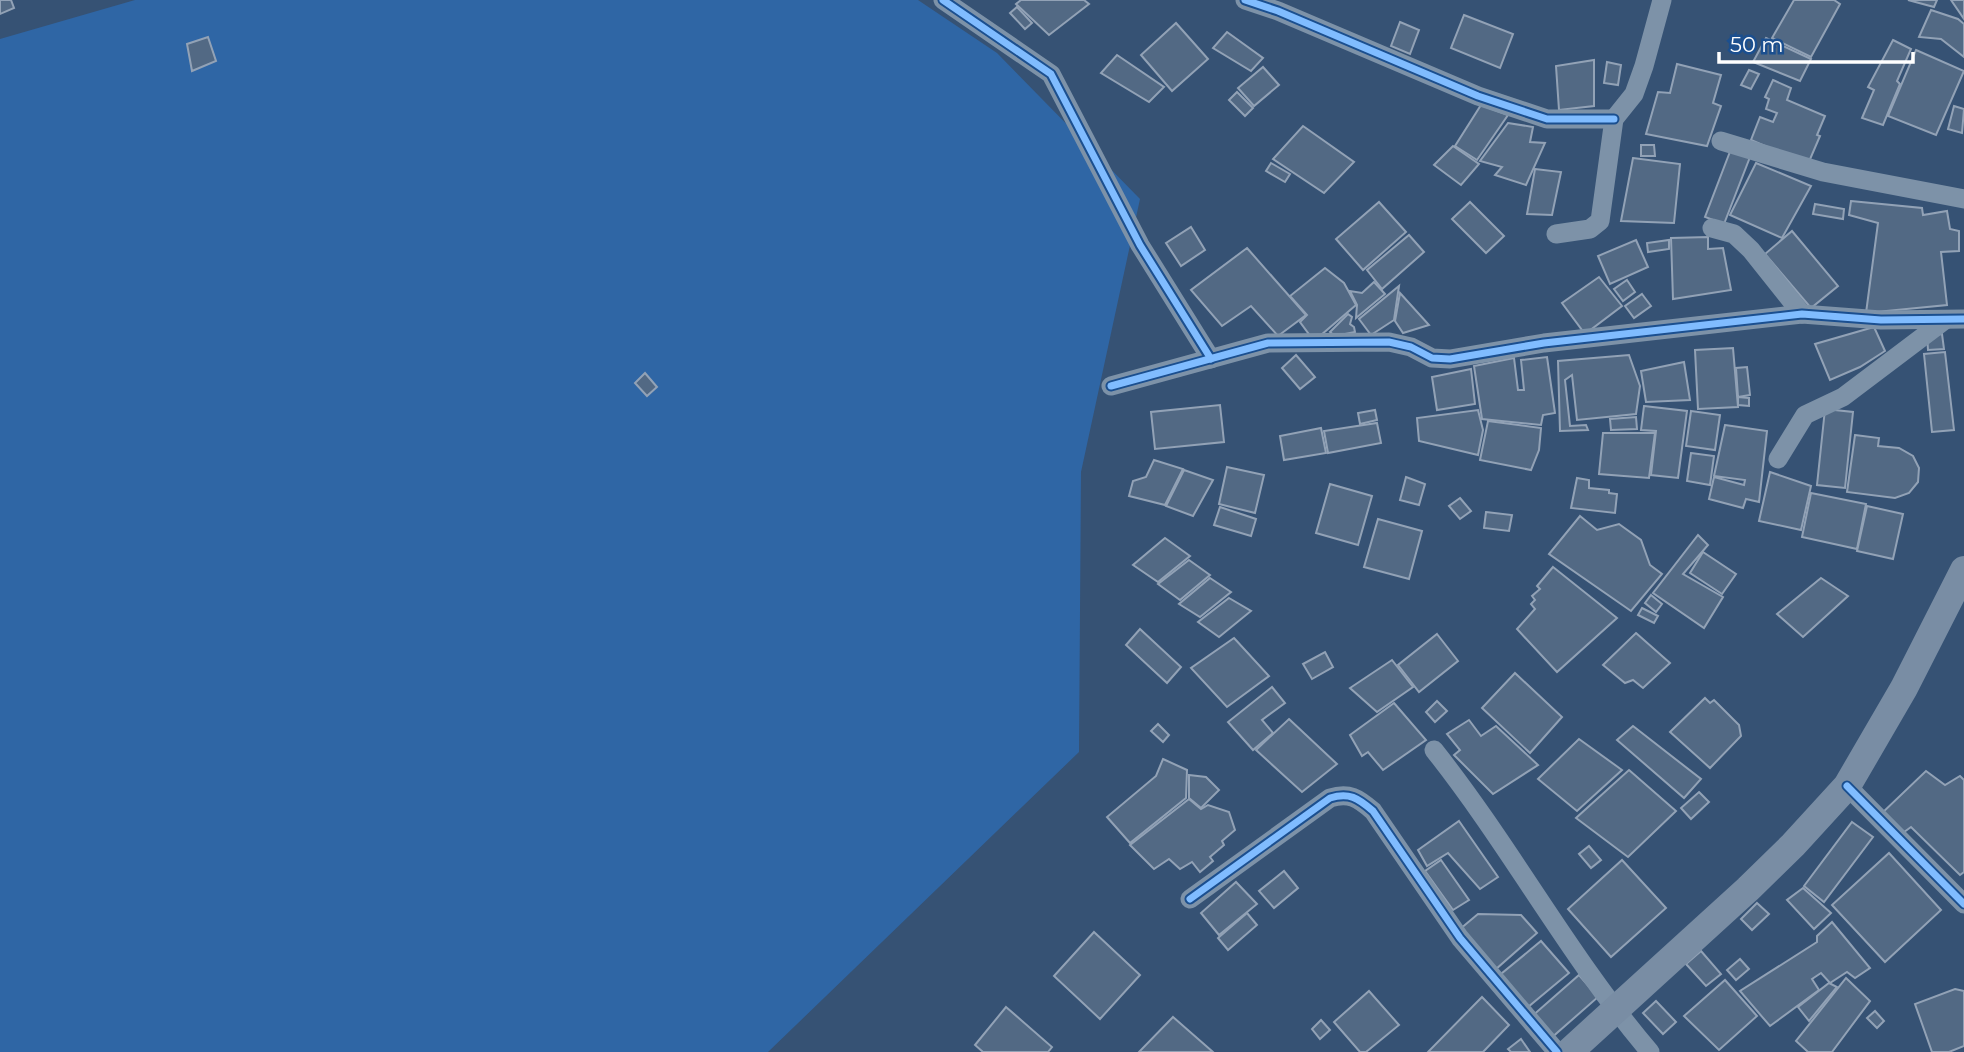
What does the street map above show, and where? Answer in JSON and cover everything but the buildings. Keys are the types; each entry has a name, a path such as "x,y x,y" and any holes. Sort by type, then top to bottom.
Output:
{"main road":[{"path":"1569,1052 1748,889 1847,786 1904,688 1964,570"}],"street":[{"path":"943,0 1051,74 1140,245 1211,359"},
{"path":"1245,0 1278,11 1478,96 1547,119 1614,119"},
{"path":"1556,234 1590,229 1600,220 1614,119 1634,94 1662,0"},
{"path":"1721,141 1824,172 1964,199"},
{"path":"1712,228 1734,234 1751,250 1802,314"},
{"path":"1111,386 1268,343 1389,342 1411,347 1432,358 1450,359 1544,343 1802,314 1881,320 1954,319"},
{"path":"1778,459 1805,415 1843,397 1954,319"},
{"path":"1434,750 1473,800 1614,1009 1650,1052"},
{"path":"1847,786 1964,904"},
{"path":"1190,900 1330,798 1343,794 1358,797 1373,811 1460,938 1557,1052"}],"shaded area":[{"path":"135,0 918,0 997,53 1140,199 1081,472 1079,752 768,1052 0,1052 0,39"}],"cycle path":[{"path":"943,0 1051,74 1140,245 1211,359"},
{"path":"1245,0 1278,11 1478,96 1547,119 1614,119"},
{"path":"1111,386 1268,343 1389,342 1411,347 1432,358 1450,359 1544,343 1802,314 1881,320 1964,319"},
{"path":"1847,786 1964,904"},
{"path":"1190,899 1330,798 1353,797 1373,811 1460,938 1557,1052"}]}
